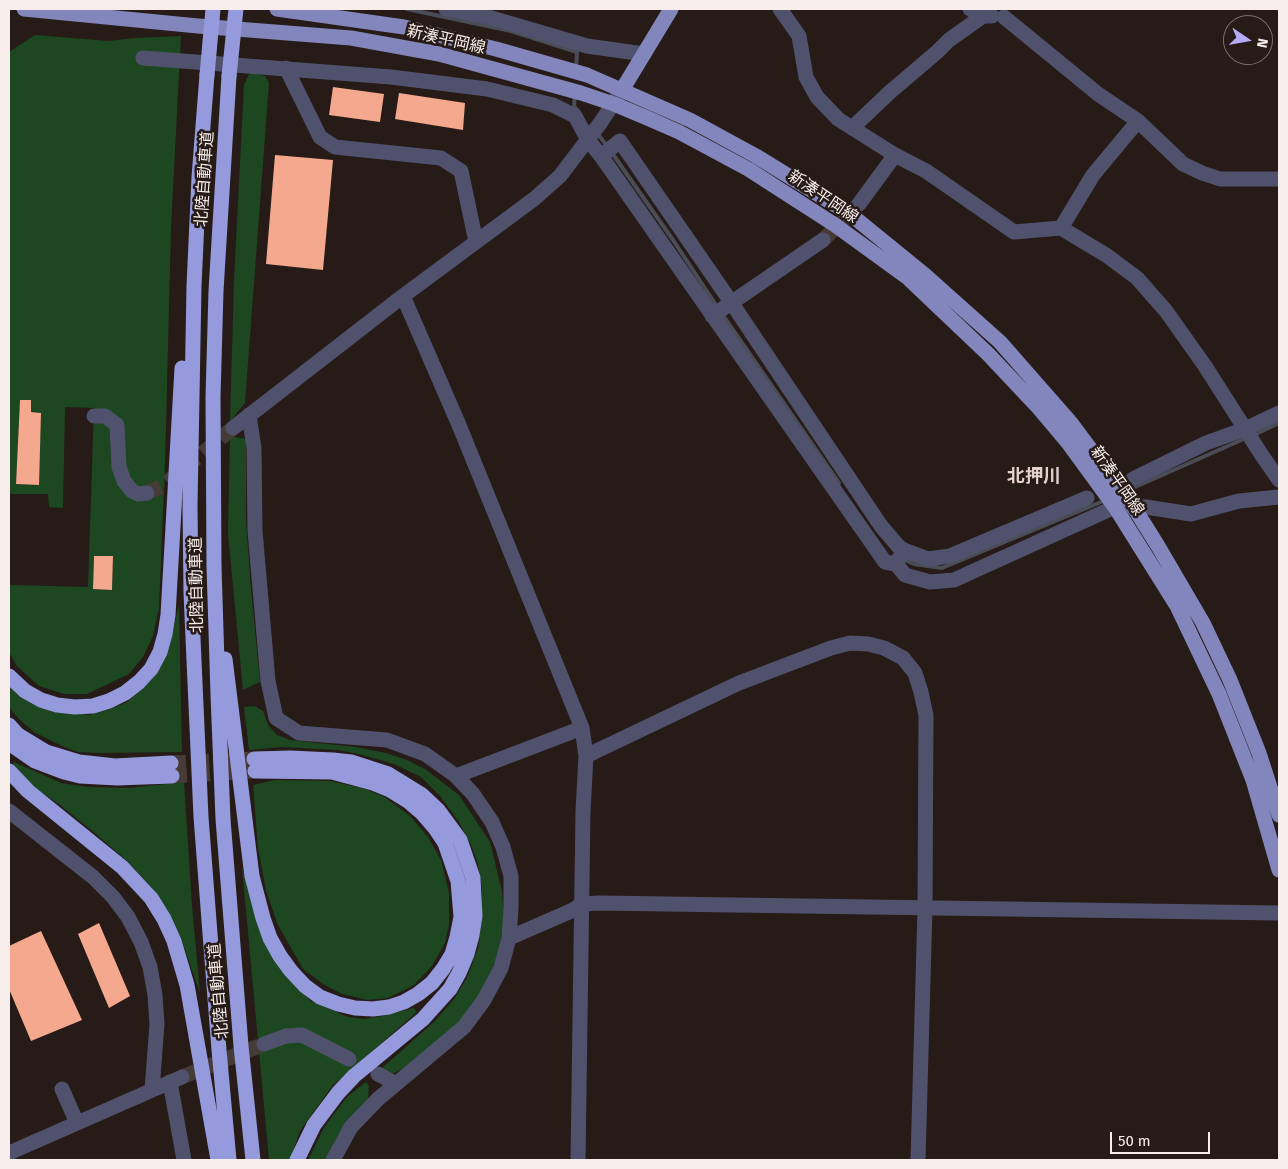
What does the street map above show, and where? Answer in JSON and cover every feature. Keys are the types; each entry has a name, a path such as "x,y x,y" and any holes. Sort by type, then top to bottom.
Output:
{"highway":[{"name":"北陸自動車道","path":"213,9 199,177 194,286 191,396 191,593 201,827 216,1020 230,1160"},
{"name":"北陸自動車道","path":"236,9 216,291 213,407 214,566 224,819 239,1027 252,1160"},
{"path":"9,676 24,691 40,700 57,705 93,706 125,693 139,682 150,669 160,652 168,615 192,217 199,177"},
{"path":"214,566 252,876 270,938 291,972 320,997 355,1008 373,1010 397,1005 418,994 432,983 452,954 458,937 461,917 458,881 445,843 435,828 408,801 390,790 373,783 332,772 255,765 312,758 351,762 388,774 422,795 450,825 460,840 468,859 474,887 475,916 472,935 465,960 450,989 423,1019 354,1076 338,1093 314,1125 297,1160"},
{"path":"9,725 18,734 46,752 79,762 172,769 117,778 80,776 35,761 9,743"},
{"path":"9,771 28,791 122,867 151,898 164,919 174,941 188,985 218,1160"}],"main road":[{"name":"新湊平岡線","path":"24,9 198,26 351,38 439,54 614,104 679,132 748,169 835,225 908,278 988,354 1037,406 1069,444 1115,507 1177,606 1219,694 1253,780 1279,870"},
{"name":"新湊平岡線","path":"277,9 404,27 496,49 587,75 690,120 756,156 850,214 925,275 1000,342 1071,423 1133,506 1202,623 1230,680 1259,753 1279,815"},
{"path":"622,90 672,9"}],"street":[{"path":"446,9 488,17 587,46 644,54"},
{"path":"780,9 799,36 806,77 817,97 838,119 895,155 926,171 1014,232 1061,228 1106,255 1137,278 1166,311 1206,366 1279,480"},
{"path":"852,128 890,92 937,52 977,12 1007,13 1098,94 1138,120 1183,164 1202,174 1220,179 1279,179"},
{"path":"143,58 391,77 487,89 553,105 575,116 588,140 602,155 712,316 885,562 896,564 905,575 930,582 954,580 1115,507 1146,507 1191,514 1239,501 1279,497"},
{"path":"286,68 320,137 335,147 441,158 460,171 476,242"},
{"path":"233,428 403,296 534,199 560,176 614,104 622,90"},
{"path":"1061,228 1093,175 1138,120"},
{"path":"602,155 620,141 877,519 899,547 928,558 950,556 1087,498"},
{"path":"859,204 895,155"},
{"path":"712,316 823,240"},
{"path":"403,296 459,425 582,728 586,756 578,1160"},
{"path":"1133,479 1206,443 1279,413"},
{"path":"249,415 254,448 255,531 268,681 276,718 299,734 387,740 425,754 456,776 473,794 492,822 503,847 511,876 512,908 509,938 501,968 484,1000 464,1027 378,1100 352,1127 334,1160"},
{"path":"94,416 105,416 117,425 119,467 124,481 132,491 138,494 147,493"},
{"path":"896,564 904,550"},
{"path":"586,756 739,683 831,648 850,644 868,644 884,648 903,658 915,673 926,715 918,1160"},
{"path":"456,776 582,728"},
{"path":"9,811 93,876 113,897 128,917 141,942 150,967 155,995 156,1024 152,1090"},
{"path":"509,938 571,911 582,904 1279,912"},
{"path":"264,1044 286,1036 302,1035 349,1059"},
{"path":"378,1074 396,1084"},
{"path":"9,1153 176,1080 184,1160"},
{"path":"62,1089 77,1123"}],"green space":[{"path":"35,35 109,41 181,36 171,227 159,608 153,636 143,657 129,674 87,694 64,694 39,686 17,666 9,652 9,585 88,587 94,408 65,407 63,508 49,507 48,494 10,494 9,517 9,52","holes":["20,400 31,400 31,412 41,413 38,485 16,484","94,556 113,557 112,589 93,589"]},
{"path":"250,72 265,76 269,83 245,403 230,421 234,280 244,85"},
{"path":"230,436 246,439 246,521 260,682 243,690 228,534"},
{"path":"179,605 182,752 78,752 34,732 9,707 9,686 17,694 30,702 53,712 89,715 127,702 150,681 169,646"},
{"path":"255,706 263,711 268,725 277,735 290,740 356,747 386,753 425,769 459,795 490,842 502,891 504,918 499,953 480,997 458,1025 404,1068 392,1074 381,1069 435,1021 454,999 467,978 478,948 482,918 482,888 477,861 459,822 440,796 421,777 394,764 338,750 282,747 249,750 244,707"},
{"path":"14,762 61,783 88,787 129,788 184,782 200,993 181,938 153,889 126,860 96,834 35,788 11,766"},
{"path":"275,780 331,781 366,789 386,798 410,816 428,837 441,860 449,893 449,925 445,943 432,966 414,985 388,998 368,1000 342,994 323,984 303,969 277,923 266,890 258,848 253,785"},
{"path":"242,867 258,923 298,989 311,1001 348,1017 364,1019 414,1008 417,1012 332,1086 300,1131 290,1160 269,1160"},
{"path":"366,1082 369,1086 368,1099 346,1122 326,1160 308,1160 325,1126 347,1097"}],"building":[{"path":"333,87 384,94 380,122 329,115"},
{"path":"399,93 465,103 463,130 395,119"},
{"path":"275,155 333,160 323,270 266,264"},
{"path":"20,400 31,400 31,412 41,413 39,485 16,484"},
{"path":"94,556 113,556 112,590 93,589"},
{"path":"99,923 130,996 109,1008 78,934"},
{"path":"41,931 82,1020 31,1041 9,989 9,946"}],"waterway":[{"path":"407,9 511,31 577,52 576,69"},
{"path":"575,94 574,106 578,111"},
{"path":"597,133 608,147"},
{"path":"612,153 718,308"},
{"path":"722,314 839,483"},
{"path":"1254,435 1279,423"},
{"path":"1126,491 1246,438"},
{"path":"903,559 914,564 942,568 1106,500"}],"tunnel":[{"path":"823,240 857,206"},
{"path":"147,493 164,485 233,428"},
{"path":"171,763 254,759"},
{"path":"172,776 255,771"},
{"path":"182,1077 264,1044"}],"district":[{"name":"北押川","path":"1034,477"}]}
